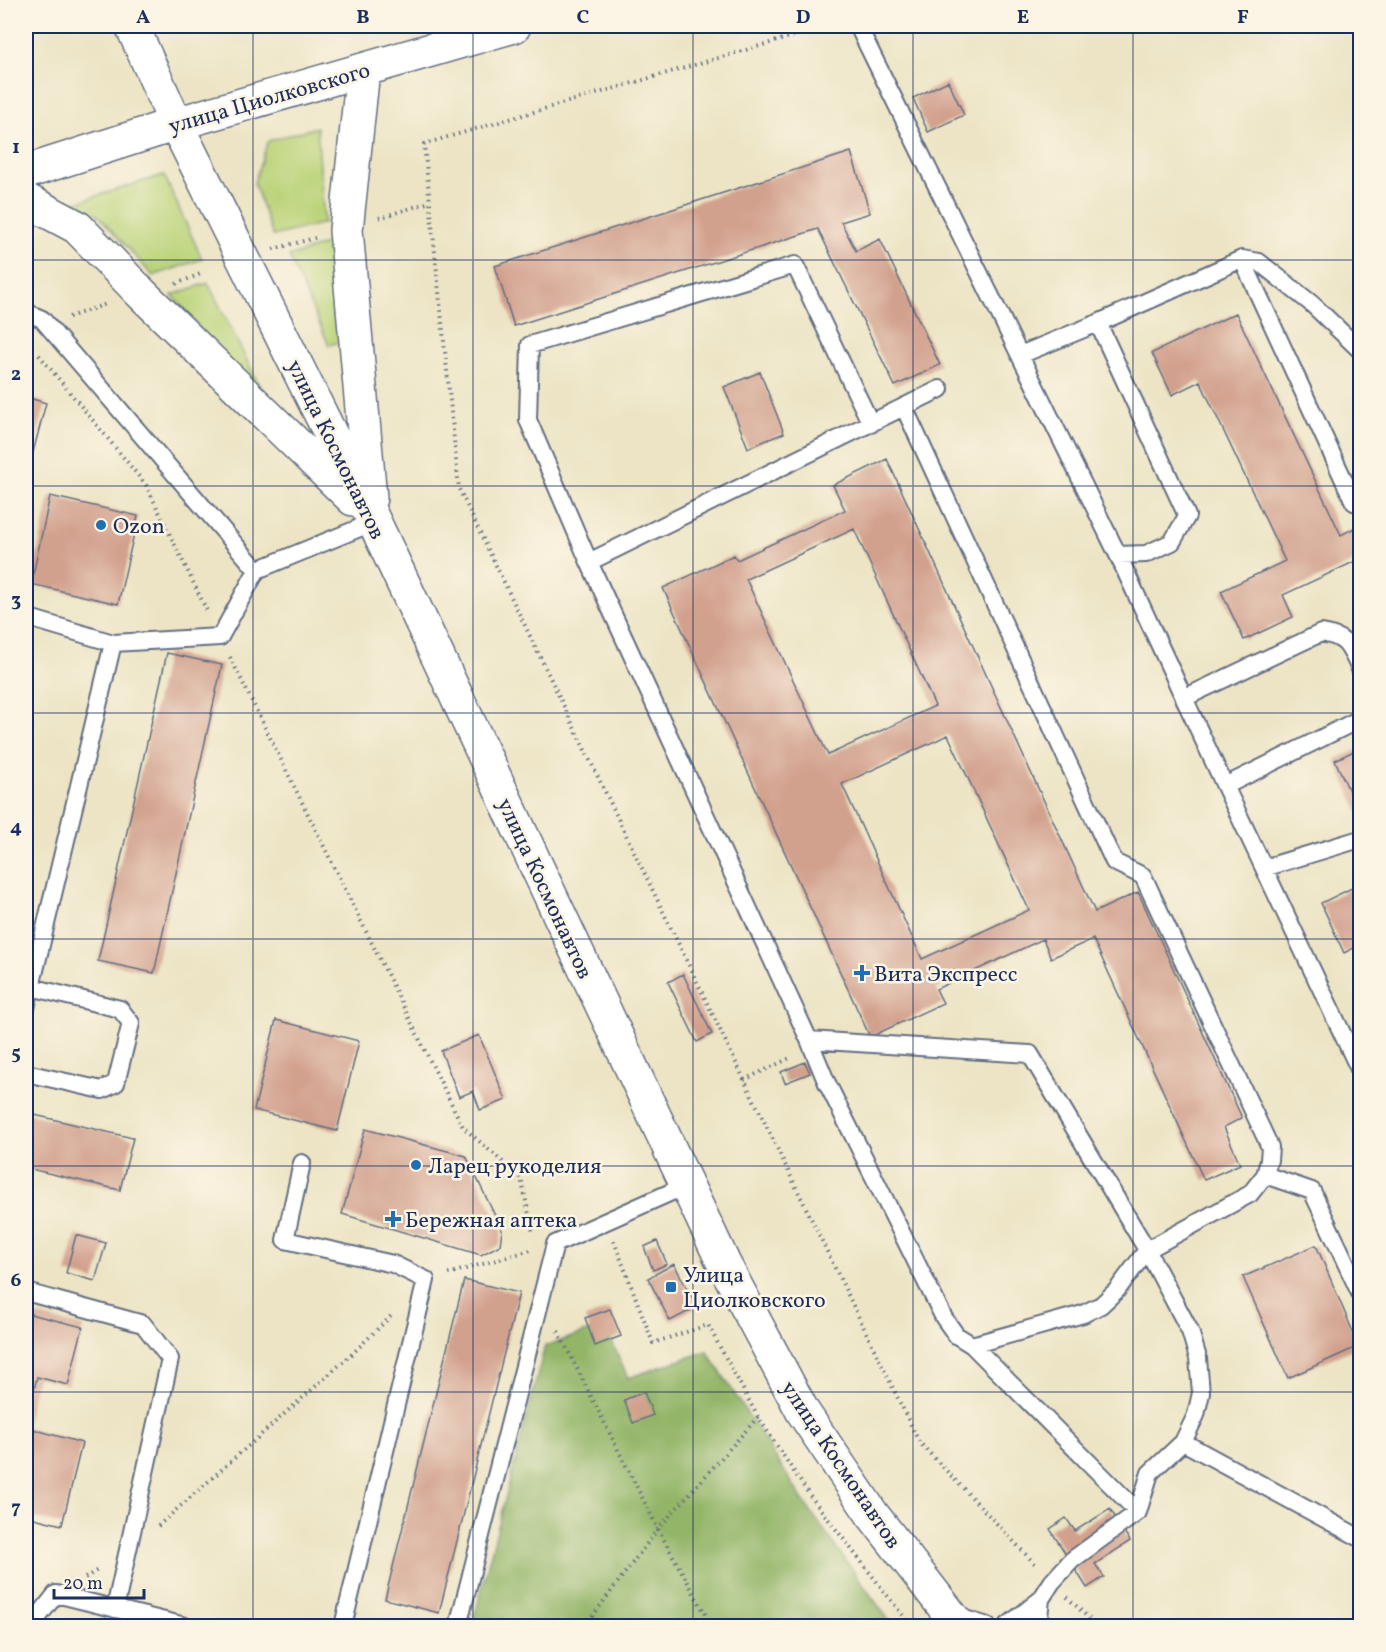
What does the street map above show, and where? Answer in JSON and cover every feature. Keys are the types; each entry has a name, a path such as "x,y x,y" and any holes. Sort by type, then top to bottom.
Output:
{"main road":[{"name":"улица Космонавтов","path":"132,26 176,124 373,520 724,1264 803,1412 872,1514 953,1620"},
{"name":"улица Циолковского","path":"26,172 176,124 514,26"},
{"path":"363,70 346,230 373,520"},
{"path":"26,200 76,227 373,520"}],"lane":[{"path":"858,26 1118,555 1360,1071"},
{"path":"1020,355 1242,259 1259,262 1312,304 1360,350"},
{"path":"1242,259 1354,502 1360,496"},
{"path":"871,424 795,266 530,345 528,420 589,562 826,1080 944,1318 956,1335 972,1345 1137,1512"},
{"path":"26,312 42,319 257,570"},
{"path":"1098,323 1187,516 1172,542 1146,554 1118,555"},
{"path":"589,562 940,389"},
{"path":"904,407 1114,862 1143,876 1270,1147 1265,1174 1250,1194 1147,1250 1117,1290 1101,1305 1083,1314 972,1345"},
{"path":"26,617 113,643 220,637 257,570 373,520"},
{"path":"1184,698 1321,633 1334,635 1346,642 1360,669"},
{"path":"26,1008 113,643"},
{"path":"1225,786 1360,719"},
{"path":"1264,868 1360,839"},
{"path":"26,1073 102,1090 116,1083 131,1023 120,1009 30,987"},
{"path":"810,1043 1030,1054 1147,1250 1190,1331 1198,1358 1201,1393 1196,1415 1183,1442 1150,1473 1137,1512 1072,1560 1052,1582 1041,1599 1007,1626"},
{"path":"302,1163 285,1240 393,1264 426,1280 343,1626"},
{"path":"1265,1174 1312,1191 1360,1293"},
{"path":"458,1626 555,1244 687,1185"},
{"path":"26,1292 143,1324 170,1359 115,1609"},
{"path":"1183,1442 1360,1538"},
{"path":"31,1626 56,1594 185,1626"},
{"path":"1038,1626 1041,1599"},
{"path":"953,1620 988,1626"}],"path":[{"path":"377,219 430,202"},
{"path":"271,250 318,237"},
{"path":"174,284 203,273"},
{"path":"65,318 106,304"},
{"path":"33,349 146,485 463,1126 521,1178 537,1249"},
{"path":"744,1080 810,1043"},
{"path":"606,1221 653,1343 708,1325 758,1417 807,1493 911,1626"},
{"path":"426,1280 555,1244"},
{"path":"541,1298 658,1528 712,1626"},
{"path":"56,1594 128,1553 352,1354 393,1313"},
{"path":"585,1626 658,1528 758,1417"}],"green space":[{"path":"317,127 324,223 273,236 254,183 268,141"},
{"path":"164,175 202,259 153,276 97,214 58,208"},
{"path":"328,243 340,342 329,345 289,257"},
{"path":"208,283 267,401 258,397 172,295"},
{"path":"605,1326 628,1378 707,1351 806,1505 893,1626 472,1626 545,1346"}],"building":[{"path":"948,81 964,115 928,132 913,98"},
{"path":"851,152 870,213 841,222 856,251 880,239 940,365 895,386 818,229 514,326 495,266"},
{"path":"1236,313 1341,535 1360,525 1360,559 1283,595 1293,617 1244,640 1221,591 1285,561 1200,381 1172,395 1152,353"},
{"path":"760,372 784,433 748,448 724,387"},
{"path":"26,397 46,403 26,479"},
{"path":"887,459 1095,912 1138,892 1242,1118 1224,1127 1240,1164 1204,1180 1093,939 1051,958 1043,939 936,989 943,1003 870,1037 663,588 734,555 737,560 845,510 833,485","holes":["854,529 935,706 828,755 746,579","948,735 1029,910 922,959 842,784"]},
{"path":"50,496 138,516 118,604 31,584"},
{"path":"167,653 222,665 154,973 98,961"},
{"path":"1360,748 1360,815 1335,760"},
{"path":"1360,884 1360,945 1344,953 1321,903"},
{"path":"683,974 712,1034 697,1042 668,982"},
{"path":"276,1020 359,1041 337,1131 254,1110"},
{"path":"479,1035 506,1100 480,1110 473,1091 459,1097 441,1051"},
{"path":"805,1062 810,1073 785,1083 781,1072"},
{"path":"26,1113 133,1138 120,1190 26,1168"},
{"path":"365,1129 466,1156 502,1230 500,1245 481,1255 342,1214"},
{"path":"76,1235 106,1243 95,1281 66,1273"},
{"path":"657,1241 667,1264 653,1270 644,1247"},
{"path":"1316,1245 1359,1346 1288,1378 1243,1277"},
{"path":"674,1264 697,1307 670,1321 648,1278"},
{"path":"464,1280 519,1293 439,1613 385,1599"},
{"path":"610,1309 621,1336 595,1346 585,1318"},
{"path":"26,1313 83,1327 68,1385 37,1377 26,1425"},
{"path":"644,1392 653,1415 633,1423 624,1400"},
{"path":"26,1427 82,1443 62,1525 26,1516"},
{"path":"1110,1509 1130,1541 1095,1564 1104,1577 1087,1588 1050,1529 1066,1518 1075,1531"}],"place":[{"name":"Ozon","path":"101,525"},
{"name":"Вита Экспресс","path":"862,973"},
{"name":"Ларец рукоделия","path":"416,1165"},
{"name":"Бережная аптека","path":"393,1219"},
{"name":"Улица Циолковского","path":"671,1287"}]}
